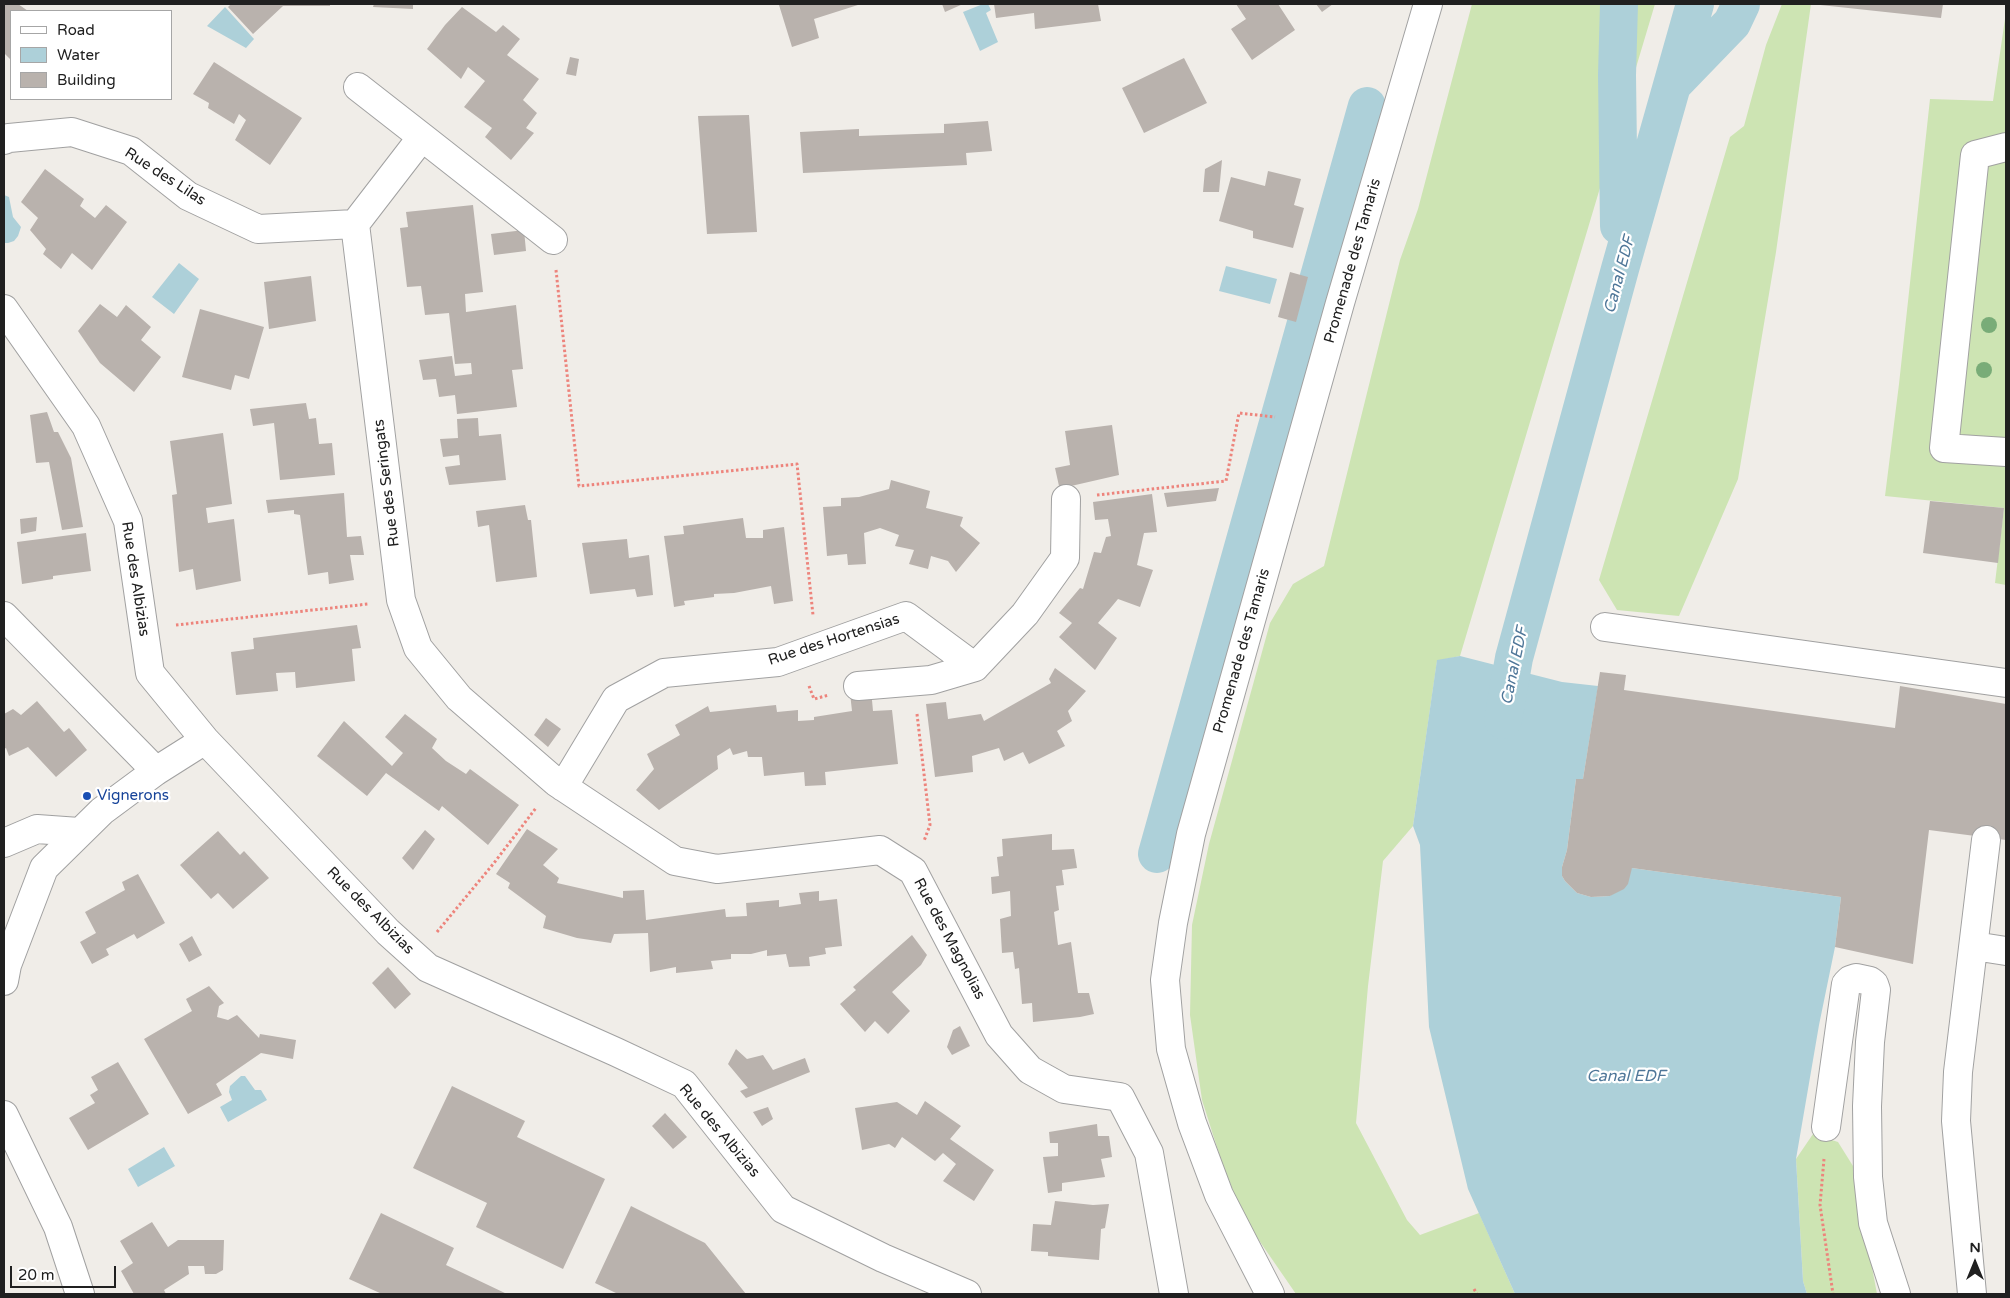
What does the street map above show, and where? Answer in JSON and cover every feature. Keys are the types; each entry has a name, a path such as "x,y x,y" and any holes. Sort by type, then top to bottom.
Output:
{"street":[{"name":"Promenade des Tamaris","path":"1270,1294 1219,1195 1192,1122 1171,1049 1164,980 1173,923 1191,834 1340,303 1428,4"},
{"path":"358,87 553,240"},
{"name":"Rue des Lilas","path":"4,140 72,132 130,151 188,196 258,229 355,224"},
{"path":"355,224 422,137"},
{"path":"2006,147 1975,155 1944,448 2006,452"},
{"name":"Rue des Seringats","path":"355,224 401,600 418,648 459,698 560,785"},
{"name":"Rue des Albizias","path":"4,309 86,426 128,521 150,673 205,740 388,932 428,968 684,1084 783,1209 883,1258 967,1294"},
{"path":"858,686 931,680 975,667 1025,614 1065,558 1066,498"},
{"path":"4,616 156,771"},
{"name":"Rue des Hortensias","path":"560,785 616,699 664,673 778,662 906,616 975,667"},
{"path":"1605,627 2006,683"},
{"path":"4,981 7,965 44,868 102,811 156,771 205,740"},
{"name":"Rue des Magnolias","path":"560,785 675,861 717,869 880,850 913,871 999,1035 1030,1070 1064,1090 1120,1097 1149,1153 1174,1294"},
{"path":"4,843 37,829 80,832"},
{"path":"1972,1294 1956,1121 1958,1072 1986,840"},
{"path":"1974,946 2006,950"},
{"path":"1826,1127 1846,984 1856,978 1870,981 1874,984 1876,990 1870,1042 1867,1106 1868,1177 1873,1223 1896,1294"},
{"path":"4,1115 58,1226 80,1294"}],"path":[{"path":"553,240 579,486 797,464 816,647"},
{"path":"1066,498 1226,481 1239,413 1272,417"},
{"path":"144,629 401,600"},
{"path":"913,681 930,825 913,871"},
{"path":"416,957 560,785"},
{"path":"1826,1127 1820,1205 1833,1294"},
{"path":"1474,1289 1477,1294"}],"green space":[{"path":"1472,4 1655,4 1460,656 1437,661 1413,826 1383,861 1368,986 1356,1123 1407,1220 1420,1235 1479,1213 1515,1294 1296,1294 1245,1220 1222,1163 1202,1100 1190,1015 1192,925 1209,844 1270,623 1293,584 1324,566 1400,260 1418,209"},
{"path":"1782,4 1811,4 1776,252 1738,479 1679,616 1617,610 1599,580 1730,137 1744,126 1766,45"},
{"path":"2006,12 2006,585 1995,583 2004,508 1885,496 1930,99 1993,101"},
{"path":"1813,1134 1838,1142 1853,1166 1877,1294 1807,1294 1803,1281 1796,1159"}],"water":[{"path":"983,4 988,4 991,10 986,13 998,42 980,51 963,12"},
{"path":"225,7 254,39 246,48 207,26"},
{"path":"4,195 9,197 13,217 21,227 14,241 8,243 4,243"},
{"path":"179,263 199,279 174,314 152,297"},
{"path":"1226,266 1277,279 1270,304 1219,291"},
{"name":"Canal EDF","path":"1460,656 1562,682 1598,686 1583,779 1576,779 1567,850 1562,867 1562,876 1577,893 1591,897 1610,896 1632,868 1841,897 1835,947 1819,1025 1796,1159 1803,1281 1807,1294 1515,1294 1468,1189 1429,1027 1420,845 1413,826 1437,660"},
{"path":"241,1076 245,1076 255,1090 261,1090 267,1100 228,1122 220,1107 232,1100 229,1092 230,1086"},
{"path":"164,1147 175,1166 138,1187 128,1169"}],"building":[{"path":"4,4 18,4 27,10 10,10 10,59 4,53"},
{"path":"231,4 330,4 330,6 283,6 253,34 228,7"},
{"path":"374,4 413,4 413,9 373,7"},
{"path":"861,4 814,19 819,38 792,47 779,5"},
{"path":"942,4 963,4 945,12"},
{"path":"994,4 1098,4 1101,21 1035,29 1034,13 996,18"},
{"path":"1236,4 1278,4 1295,30 1252,60 1231,29 1246,19"},
{"path":"1316,4 1333,4 1322,12"},
{"path":"1811,4 1943,4 1941,18"},
{"path":"462,7 496,32 503,25 520,39 507,55 539,79 523,100 537,113 526,128 534,133 511,160 485,137 492,128 464,107 485,81 468,67 461,79 427,49 445,25"},
{"path":"570,57 579,59 576,76 566,74"},
{"path":"1184,58 1207,103 1144,133 1122,88"},
{"path":"214,62 302,118 270,165 235,140 246,120 239,114 234,124 208,108 209,103 193,94"},
{"path":"749,115 757,232 707,234 698,116"},
{"path":"988,121 992,151 966,153 967,165 803,173 800,132 859,129 859,136 944,133 944,124"},
{"path":"1222,160 1219,192 1203,192 1205,169"},
{"path":"45,169 84,199 80,206 95,218 106,205 127,222 92,270 72,253 61,269 43,254 46,249 30,230 38,218 21,202"},
{"path":"1268,171 1301,179 1294,205 1304,208 1293,248 1253,238 1253,231 1219,221 1231,177 1265,186"},
{"path":"473,205 483,292 465,294 466,312 516,305 523,369 512,370 517,407 457,414 455,395 439,397 436,379 423,380 419,360 452,356 455,376 472,374 471,363 455,364 449,313 425,315 421,286 407,287 400,228 408,227 406,212"},
{"path":"524,230 526,251 494,255 491,234"},
{"path":"1290,272 1308,277 1296,322 1278,317"},
{"path":"311,276 316,321 269,329 264,282"},
{"path":"100,304 117,317 126,305 151,327 141,340 161,357 134,392 100,363 78,331"},
{"path":"200,309 264,327 249,379 235,375 231,390 182,377"},
{"path":"306,403 309,419 316,418 319,444 332,443 335,475 280,480 274,423 253,426 250,409"},
{"path":"47,412 54,432 58,432 71,458 83,527 62,530 49,462 36,463 30,415"},
{"path":"478,418 479,436 501,434 506,480 449,485 445,467 460,465 459,455 443,457 440,439 458,438 457,419"},
{"path":"1112,425 1119,475 1071,486 1059,486 1055,468 1070,465 1065,431"},
{"path":"223,433 232,504 206,508 208,523 234,519 241,581 196,590 193,569 179,572 172,495 177,494 170,441"},
{"path":"891,480 930,491 926,508 963,517 960,526 980,543 956,572 948,561 931,556 928,569 909,564 914,550 895,546 899,535 880,528 864,533 866,564 848,565 847,554 827,556 823,507 841,506 841,498 859,497 889,489"},
{"path":"1219,488 1216,501 1167,507 1164,493"},
{"path":"344,493 347,537 361,536 364,555 350,555 354,580 329,584 328,572 308,575 300,515 294,514 294,510 268,513 266,500"},
{"path":"1152,494 1157,532 1144,533 1137,565 1153,570 1140,607 1118,599 1098,623 1117,638 1095,670 1059,637 1072,623 1059,613 1080,588 1083,589 1094,552 1101,553 1106,537 1111,536 1108,519 1095,520 1093,502"},
{"path":"1930,501 2004,508 1998,563 1923,553"},
{"path":"525,505 528,520 531,520 537,577 496,582 489,525 478,527 476,511"},
{"path":"37,517 36,531 21,534 20,519"},
{"path":"743,518 746,538 763,538 763,530 784,527 793,601 774,604 771,586 734,593 714,594 714,597 684,601 685,605 674,607 664,536 684,534 683,526"},
{"path":"86,533 91,571 53,576 53,579 22,584 17,542"},
{"path":"627,539 629,558 649,555 653,595 637,597 635,589 590,594 582,543"},
{"path":"357,625 361,648 352,649 355,681 296,688 295,672 276,673 278,691 236,695 231,652 254,649 253,638"},
{"path":"1055,668 1086,691 1068,711 1072,721 1057,731 1065,746 1029,764 1023,752 1004,761 999,748 972,756 973,772 935,777 926,704 946,702 948,719 981,714 984,721 1051,683 1049,679"},
{"path":"1600,672 1626,675 1624,690 1895,728 1900,686 2006,704 2006,840 1929,830 1913,964 1835,947 1841,897 1632,868 1628,884 1624,889 1610,896 1591,897 1577,893 1562,876 1562,867 1567,850 1576,779 1583,779"},
{"path":"871,689 873,711 892,710 898,764 825,772 826,785 805,786 804,772 764,776 762,757 748,757 747,751 733,755 730,748 717,756 718,769 659,810 636,790 654,769 647,754 680,735 675,725 708,706 710,712 776,705 777,712 798,710 798,721 814,720 814,717 852,711 850,693"},
{"path":"37,701 64,732 69,728 87,750 56,777 28,747 9,756 6,748 4,749 4,714 13,709 21,715"},
{"path":"405,714 437,739 432,748 446,761 466,774 470,769 519,805 488,845 442,806 439,811 386,773 367,796 317,756 344,721 392,766 403,753 385,737"},
{"path":"546,718 561,729 548,747 534,735"},
{"path":"527,829 558,849 543,865 559,878 557,883 623,898 623,891 644,890 646,920 725,909 726,917 747,916 746,903 779,900 779,907 801,904 799,893 819,891 819,901 837,899 842,946 825,948 826,954 809,957 810,966 789,967 786,954 767,956 767,950 751,954 731,954 731,959 711,961 713,969 676,973 676,967 650,972 648,933 614,934 611,943 577,938 543,928 546,916 508,888 510,883 496,874"},
{"path":"425,830 435,839 413,870 402,858"},
{"path":"218,831 240,855 244,851 269,878 233,909 218,893 211,899 180,865"},
{"path":"1052,834 1052,850 1074,849 1077,868 1062,870 1064,885 1056,886 1059,910 1054,912 1058,945 1071,942 1078,993 1089,993 1094,1014 1033,1022 1032,1003 1022,1004 1019,968 1015,969 1013,952 1002,953 1000,919 1011,916 1010,891 992,894 991,877 999,876 997,857 1003,856 1002,839"},
{"path":"138,874 165,923 137,939 134,934 106,949 109,955 92,964 80,942 96,933 85,912 125,890 122,882"},
{"path":"912,935 927,955 921,965 892,992 910,1011 888,1034 875,1021 865,1032 840,1004 856,990 853,987"},
{"path":"192,936 202,955 189,962 179,944"},
{"path":"388,967 411,994 395,1009 372,983"},
{"path":"209,986 224,1003 219,1006 217,1017 228,1020 237,1015 259,1038 260,1034 296,1040 293,1059 261,1053 216,1084 222,1095 188,1114 144,1039 192,1011 186,999"},
{"path":"960,1026 970,1046 952,1055 947,1047 953,1030"},
{"path":"736,1049 747,1059 763,1055 773,1070 805,1058 810,1072 746,1098 740,1091 748,1088 728,1064"},
{"path":"118,1062 149,1114 88,1150 69,1118 95,1103 90,1095 98,1090 91,1077"},
{"path":"452,1086 525,1121 517,1137 605,1179 563,1269 476,1227 487,1203 413,1168"},
{"path":"925,1101 961,1126 950,1139 994,1170 974,1201 943,1181 956,1164 943,1153 935,1161 902,1137 895,1148 889,1144 862,1150 855,1108 897,1102 917,1115"},
{"path":"768,1107 773,1119 762,1126 753,1112"},
{"path":"665,1113 687,1137 673,1149 652,1126"},
{"path":"1097,1124 1098,1136 1109,1136 1112,1157 1101,1159 1105,1177 1062,1183 1062,1191 1048,1193 1043,1157 1058,1156 1058,1143 1050,1143 1049,1132"},
{"path":"1055,1201 1093,1205 1109,1204 1105,1228 1101,1229 1099,1260 1048,1256 1048,1252 1031,1251 1033,1224 1051,1225"},
{"path":"631,1206 705,1243 746,1294 618,1294 595,1283"},
{"path":"381,1213 454,1248 446,1265 507,1294 382,1294 349,1279"},
{"path":"152,1222 168,1247 178,1240 224,1240 223,1270 216,1274 205,1274 204,1266 188,1266 189,1274 164,1290 166,1294 134,1294 121,1271 133,1263 120,1241"}],"waterway":[{"path":"1619,4 1617,75 1619,226"},
{"name":"Canal EDF","path":"1503,720 1514,658 1620,269 1695,4"},
{"path":"1674,83 1732,23 1741,4"},
{"path":"1157,854 1367,106"}],"place":[{"name":"Vignerons","path":"87,796"}]}
